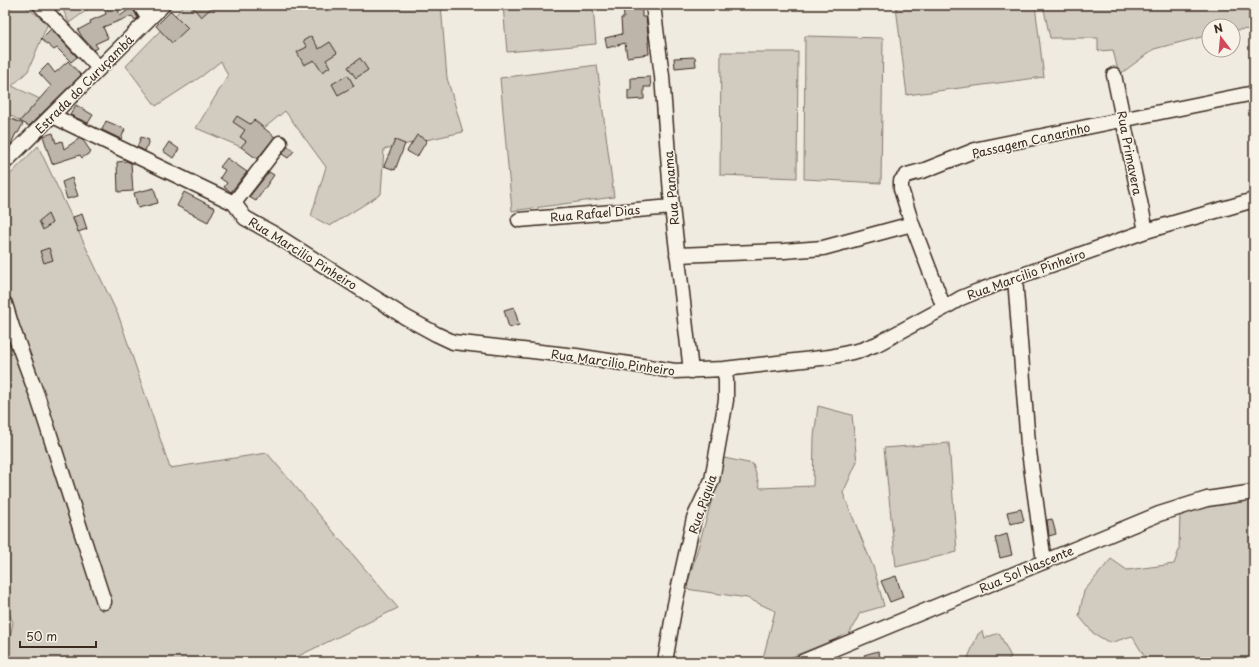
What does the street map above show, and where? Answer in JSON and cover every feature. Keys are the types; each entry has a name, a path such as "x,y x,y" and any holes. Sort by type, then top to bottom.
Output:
{"street":[{"path":"40,5 99,68"},
{"path":"140,5 149,19"},
{"name":"Estrada do Curuçambá","path":"8,155 53,116 163,5"},
{"name":"Rua Panama","path":"653,5 662,76 672,207 691,371"},
{"name":"Rua Primavera","path":"1114,75 1146,231"},
{"name":"Passagem Canarinho","path":"944,308 912,224 901,188 901,181 907,175 925,170 978,149 1254,93"},
{"name":"Rua Marcilio Pinheiro","path":"53,116 234,202 245,218 274,234 405,317 453,342 576,356 675,371 724,369 845,354 877,344 961,298 1146,231 1254,200"},
{"path":"234,202 280,143"},
{"name":"Rua Rafael Dias","path":"519,220 672,207"},
{"path":"677,255 784,252 823,248 912,224"},
{"path":"1015,278 1028,444 1044,562"},
{"path":"5,304 37,395 81,535 104,602"},
{"name":"Rua Piquia","path":"665,662 675,604 694,518 712,480 726,400 726,380 724,369"},
{"name":"Rua Sol Nascente","path":"802,662 1159,514 1207,499 1254,492"}],"shaded area":[{"path":"8,5 23,5 48,23 28,71 12,86 40,99 20,121 5,112 5,13"},
{"path":"61,5 94,5 69,23"},
{"path":"185,5 441,5 447,78 463,132 384,149 381,194 330,226 311,216 326,167 285,111 241,147 196,128 228,76 221,61 202,76 156,106 126,66"},
{"path":"503,5 593,5 596,44 507,52"},
{"path":"907,5 1035,5 1044,77 907,95 896,7"},
{"path":"1043,5 1254,5 1254,29 1241,30 1241,18 1201,18 1201,37 1154,49 1119,75 1113,50 1098,51 1098,38 1050,38"},
{"path":"805,36 883,38 881,183 804,179"},
{"path":"721,52 798,52 797,178 720,175"},
{"path":"597,65 614,197 512,211 500,78"},
{"path":"38,146 119,317 170,468 267,453 398,608 286,662 5,662 13,622 5,605 5,180"},
{"path":"818,406 852,415 857,462 843,493 874,569 884,606 860,613 849,634 779,662 762,662 775,611 747,598 686,589 724,458 753,464 760,488 813,486 814,437"},
{"path":"949,443 957,552 896,567 884,448"},
{"path":"1254,498 1254,659 1231,659 1227,662 1145,662 1146,659 1132,636 1110,643 1093,633 1079,616 1084,591 1111,559 1127,570 1174,564 1179,550 1180,512 1224,502"},
{"path":"982,631 984,638 999,633 1011,657 1005,662 968,662 967,660 978,634"}],"building":[{"path":"103,5 117,5 120,16 132,7 138,18 135,20 132,16 103,27 108,38 95,44 98,48 94,50 82,37 78,30 91,23 90,21 106,14"},
{"path":"191,5 215,5 201,17"},
{"path":"623,5 642,5 642,17 646,17 649,54 627,57 625,43 607,48 605,38 622,34 621,18 624,18"},
{"path":"171,11 188,28 172,43 156,26"},
{"path":"51,29 77,57 71,62 57,48 54,50 41,39"},
{"path":"311,36 319,49 330,42 337,53 326,60 330,67 322,72 314,60 304,65 297,52 307,47 303,41"},
{"path":"695,57 696,66 675,68 674,58"},
{"path":"360,58 368,70 356,78 348,67"},
{"path":"68,61 81,75 29,126 20,121 51,86 39,73 48,64 55,73"},
{"path":"348,75 354,86 338,95 332,84"},
{"path":"650,77 651,87 644,87 644,99 628,100 628,90 631,90 631,78"},
{"path":"76,105 93,115 88,123 70,115"},
{"path":"5,116 23,124 18,133 16,133 11,144 5,141"},
{"path":"237,116 250,124 254,120 275,137 257,159 241,147 246,141 240,137 245,130 233,122"},
{"path":"106,121 125,129 121,139 102,130"},
{"path":"53,133 56,143 62,141 64,149 80,138 91,152 82,158 80,155 52,164 43,136"},
{"path":"417,135 427,140 417,157 407,151"},
{"path":"141,137 149,140 145,151 137,147"},
{"path":"395,140 405,144 395,170 384,166"},
{"path":"169,142 179,149 173,158 163,151"},
{"path":"288,146 294,151 288,158 282,154"},
{"path":"227,158 247,172 231,192 224,187 227,183 220,178 225,170 220,167"},
{"path":"126,161 131,163 133,191 118,192 117,162"},
{"path":"269,172 274,175 256,201 249,197"},
{"path":"72,178 78,196 67,199 62,182"},
{"path":"154,188 158,203 138,208 134,193"},
{"path":"184,192 215,208 208,222 177,206"},
{"path":"48,214 52,223 43,230 39,221"},
{"path":"82,214 87,229 78,232 73,217"},
{"path":"49,248 53,260 44,263 40,251"},
{"path":"514,307 519,325 509,328 504,310"},
{"path":"1021,509 1024,521 1010,524 1007,512"},
{"path":"1052,519 1056,534 1049,536 1047,520"},
{"path":"1007,534 1012,555 1000,558 995,538"},
{"path":"896,576 903,597 890,602 881,581"},
{"path":"878,651 882,662 867,662 864,655"}]}
